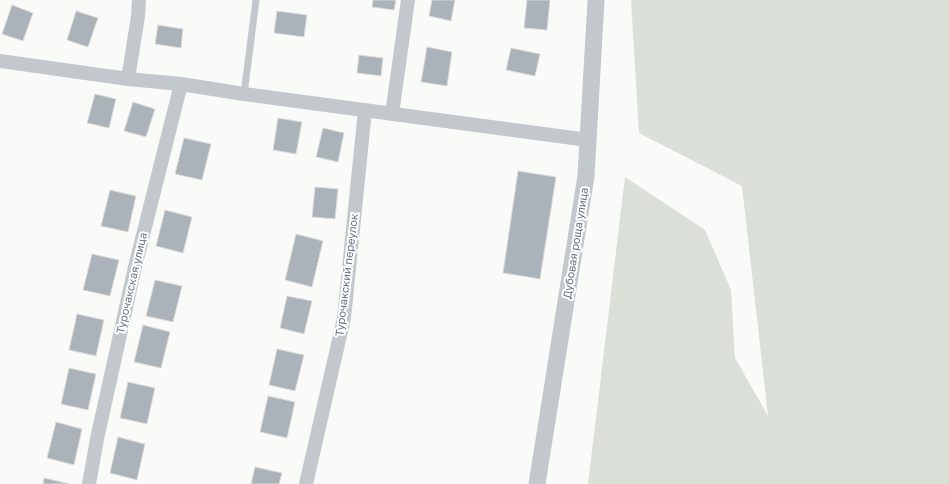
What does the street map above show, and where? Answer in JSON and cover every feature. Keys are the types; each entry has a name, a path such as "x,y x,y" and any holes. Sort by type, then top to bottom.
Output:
{"street":[{"path":"128,78 138,16 139,0"},
{"path":"392,114 408,0"},
{"name":"Дубовая роща улица","path":"537,484 586,176 596,0"},
{"path":"0,61 181,84 244,94 588,140"},
{"name":"Турочакская улица","path":"89,484 97,439 135,267 181,84"},
{"name":"Турочакский переулок","path":"306,484 344,318 365,110"}],"lane":[{"path":"244,94 256,0"}],"shaded area":[{"path":"631,0 949,0 949,484 588,484 625,177 705,230 731,290 735,358 768,416 742,186 639,133"}],"building":[{"path":"373,0 396,0 394,10 372,7"},
{"path":"432,0 455,0 451,21 429,16"},
{"path":"527,0 550,0 547,30 524,28"},
{"path":"12,5 33,13 23,41 2,34"},
{"path":"76,11 98,18 88,47 67,40"},
{"path":"277,11 307,15 304,37 274,33"},
{"path":"158,25 183,29 181,48 155,44"},
{"path":"427,47 452,52 447,86 421,82"},
{"path":"511,48 540,54 535,76 506,70"},
{"path":"359,55 383,58 381,76 357,73"},
{"path":"95,94 116,99 109,128 87,123"},
{"path":"133,102 155,109 146,137 124,131"},
{"path":"278,118 302,122 296,154 273,150"},
{"path":"323,128 344,133 338,162 316,157"},
{"path":"184,138 211,144 202,180 175,174"},
{"path":"518,171 556,177 540,279 503,273"},
{"path":"315,187 338,189 335,219 312,217"},
{"path":"110,190 136,196 128,232 101,226"},
{"path":"165,210 192,217 183,253 156,246"},
{"path":"296,234 323,241 312,287 285,280"},
{"path":"92,254 119,260 110,296 83,290"},
{"path":"155,280 182,286 173,322 146,316"},
{"path":"287,296 312,301 304,334 280,328"},
{"path":"77,314 104,320 96,356 69,350"},
{"path":"143,325 170,332 161,368 134,362"},
{"path":"277,349 304,355 295,391 269,385"},
{"path":"69,368 96,374 88,410 61,404"},
{"path":"128,382 155,388 147,424 120,418"},
{"path":"268,396 295,402 287,438 260,432"},
{"path":"56,422 82,429 74,465 47,458"},
{"path":"118,437 145,444 137,480 110,473"},
{"path":"255,467 282,473 279,484 251,484"},
{"path":"44,478 70,484 43,484"}]}
